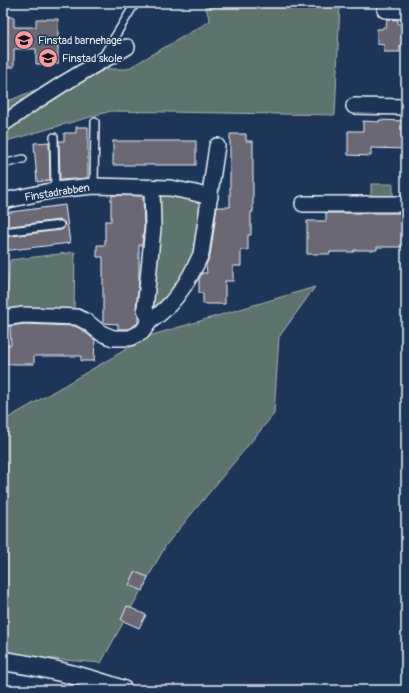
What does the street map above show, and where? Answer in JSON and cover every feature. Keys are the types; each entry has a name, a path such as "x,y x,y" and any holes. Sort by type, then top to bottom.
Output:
{"street":[{"path":"385,10 406,10"},
{"path":"3,124 40,98 127,47"},
{"path":"354,106 406,107"},
{"path":"3,318 24,315 77,317 87,322 101,333 113,338 130,338 142,332 150,321 160,314 177,296 194,270 201,254 217,146"},
{"name":"Finstadrabben","path":"3,201 55,190 94,186 170,188 210,197"},
{"path":"150,321 145,309 152,228 152,188"},
{"path":"302,204 406,204"},
{"path":"3,661 72,674 123,690"}],"lane":[{"path":"100,62 133,7 137,3"},
{"path":"94,186 96,122"},
{"path":"54,137 55,190"},
{"path":"3,164 23,159"},
{"path":"3,232 60,226"}],"green space":[{"path":"204,3 340,3 335,115 111,111 3,142 3,103 87,69 127,69 210,21"},
{"path":"371,184 393,184 393,196 371,196"},
{"path":"157,192 206,200 197,251 173,290 151,309"},
{"path":"75,252 74,311 6,311 10,260"},
{"path":"315,287 279,337 274,414 166,545 101,663 3,655 3,421 149,336"}],"building":[{"path":"3,17 14,17 14,27 36,27 36,19 58,19 58,64 36,64 36,49 14,49 14,67 3,67"},
{"path":"387,19 398,20 398,24 406,25 406,45 400,45 400,52 384,52 384,45 377,44 377,29 386,27"},
{"path":"379,120 406,121 406,149 371,148 371,156 348,155 348,131 363,131 363,121 379,122"},
{"path":"76,127 88,127 88,178 60,180 59,141 64,141 64,133 76,133"},
{"path":"230,134 246,134 246,141 253,141 253,212 251,212 251,235 248,235 248,250 241,250 241,266 233,266 233,281 225,281 225,304 203,304 203,293 199,293 199,279 202,273 207,273 206,265 210,256 217,207 230,207"},
{"path":"113,141 196,141 196,165 113,165"},
{"path":"49,142 50,180 37,182 34,143"},
{"path":"112,195 143,196 144,228 142,245 139,245 139,283 136,308 138,323 128,329 118,329 118,324 103,323 103,257 97,257 97,245 105,245 105,221 111,221"},
{"path":"65,205 70,243 3,251 3,237 61,230 65,225 64,222 59,220 3,227 3,213"},
{"path":"326,213 406,213 406,247 377,247 377,250 330,252 330,254 307,254 307,221 326,221"},
{"path":"24,324 75,326 95,340 94,361 81,361 81,356 34,356 34,364 3,364 3,345 11,345 10,326"},
{"path":"135,572 148,577 143,591 129,585"},
{"path":"127,606 146,615 139,628 121,620"}],"place":[{"name":"Finstad barnehage","path":"24,40"},
{"name":"Finstad skole","path":"48,58"}]}
